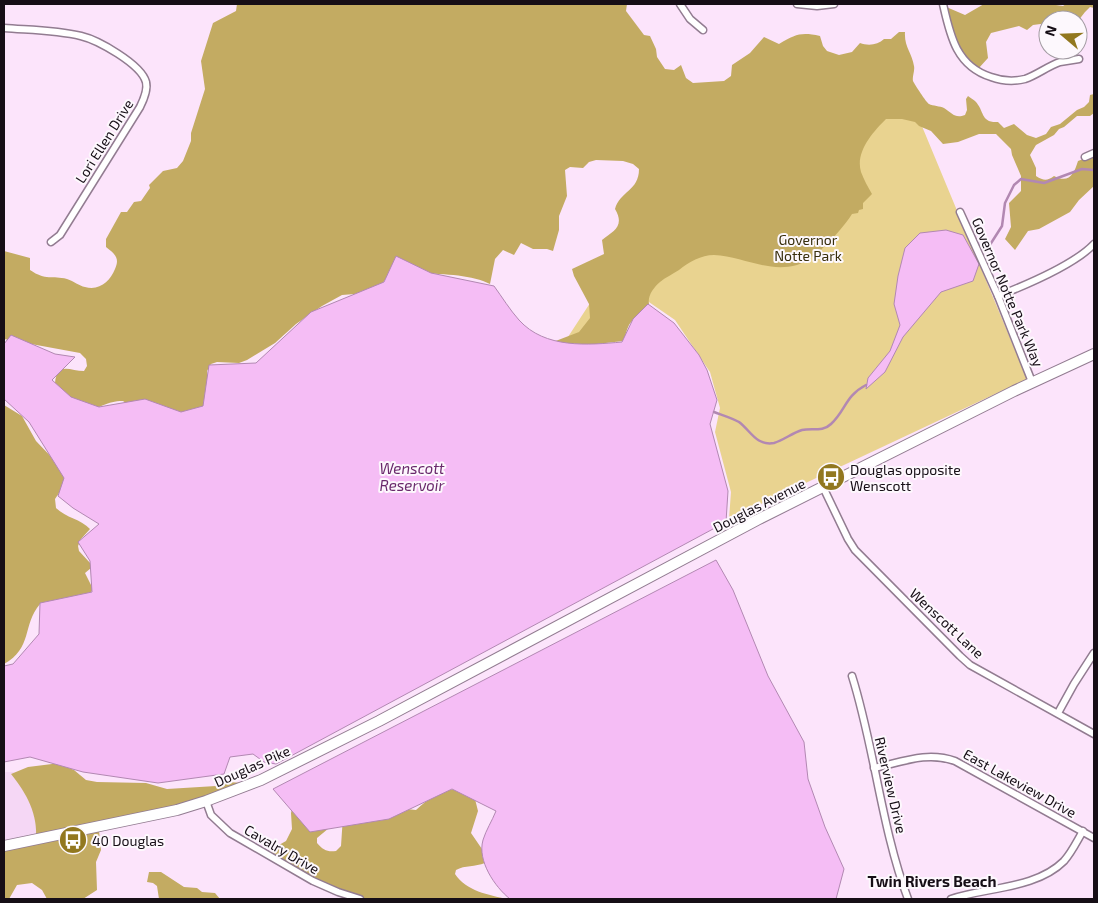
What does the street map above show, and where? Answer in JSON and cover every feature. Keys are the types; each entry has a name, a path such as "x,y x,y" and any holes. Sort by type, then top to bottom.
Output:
{"main road":[{"name":"Douglas Avenue","path":"493,660 757,520 1032,382 1094,354"},
{"name":"Douglas Pike","path":"4,846 138,820 206,801 261,780 379,721 493,660"}],"street":[{"path":"680,4 690,19 703,30"},
{"path":"797,4 817,6 834,4"},
{"path":"943,4 956,50 965,62 983,75 1009,81 1023,80 1059,62 1072,60"},
{"name":"Lori Ellen Drive","path":"4,28 85,37 131,63 146,82 146,94 140,107 60,235 51,242"},
{"path":"1084,158 1094,153"},
{"name":"Governor Notte Park Way","path":"960,212 998,296 1032,382"},
{"path":"998,296 1039,278 1080,255 1094,244"},
{"name":"Wenscott Lane","path":"824,487 855,550 960,656 970,665 1094,734"},
{"path":"1058,713 1094,653"},
{"name":"Riverview Drive","path":"852,676 860,702 886,825 908,899"},
{"name":"East Lakeview Drive","path":"874,768 929,756 947,758 1094,838"},
{"name":"Cavalry Drive","path":"206,801 211,815 230,833 313,881 360,899"},
{"path":"951,899 978,891 1041,878 1065,860 1083,831"}],"shaded area":[{"path":"4,772 15,772 11,774 20,785 33,809 37,833 36,840 4,849"}],"green space":[{"path":"237,4 627,4 626,11 644,35 650,36 656,49 657,57 665,69 674,70 681,65 686,78 693,83 724,81 731,76 732,65 750,53 764,37 779,44 799,35 820,36 823,46 827,51 839,55 852,52 860,43 876,44 884,39 891,39 899,32 905,32 906,42 914,66 913,81 916,86 929,104 944,108 956,116 965,115 967,110 966,99 968,96 975,101 988,121 998,122 1004,128 1014,124 1027,135 1036,138 1046,134 1051,127 1060,124 1077,110 1084,107 1089,102 1090,95 1094,94 1094,113 1090,116 1077,116 1054,135 1036,145 1030,155 1036,168 1036,176 1045,180 1054,176 1067,178 1073,174 1078,161 1094,155 1094,186 1079,200 1070,212 1039,229 1028,231 1015,250 1005,239 1011,227 1009,203 1021,191 1021,176 1011,149 996,134 979,134 958,142 943,144 931,131 919,126 915,122 902,119 886,119 866,143 861,157 861,172 872,194 863,203 863,209 859,210 858,213 852,214 835,236 812,257 797,265 786,267 765,266 724,256 709,255 700,258 687,264 657,285 649,297 650,308 630,323 623,341 571,347 553,342 579,332 590,318 589,304 572,269 604,254 602,240 617,228 619,220 615,209 617,203 633,187 639,169 633,164 623,161 596,160 589,162 583,168 570,167 565,170 567,196 559,216 559,230 553,251 533,249 521,243 514,255 503,250 495,259 490,284 455,275 389,274 380,287 367,293 342,295 322,306 296,324 275,343 247,360 239,363 217,362 211,364 207,371 210,399 195,416 129,405 123,401 108,403 86,412 55,383 56,376 61,370 84,371 87,366 86,359 80,353 4,339 4,251 30,258 30,270 45,277 67,279 90,288 100,286 107,281 113,273 117,259 106,247 106,239 121,212 127,212 134,202 141,201 150,188 149,185 163,171 177,168 183,161 191,141 191,133 205,89 201,61 213,23 236,11"},
{"path":"984,4 1049,4 1063,6 1066,4 1094,4 1094,8 1090,7 1087,10 1038,10 1038,24 1033,25 1027,30 1019,26 991,33 986,42 988,58 978,69 962,57 944,6 965,15"},
{"name":"Governor Notte Park","path":"887,42 1027,379 729,519 731,492 715,432 720,408 710,372 675,320 646,300 566,340 721,102"},
{"path":"4,405 22,416 36,441 58,464 67,481 55,499 56,508 90,529 81,539 78,546 79,551 91,564 91,568 85,573 93,589 89,595 40,604 34,612 19,651 4,664"},
{"path":"60,764 74,770 86,780 146,783 167,789 216,786 226,782 245,783 145,822 99,831 101,850 96,862 97,890 83,899 47,899 42,890 32,883 17,885 9,899 4,899 4,849 36,840 35,822 30,805 22,789 11,774 28,767"},
{"path":"457,789 475,799 478,811 471,833 484,852 485,863 459,868 455,874 465,885 486,894 507,899 349,899 268,859 272,849 286,841 292,829 291,813 293,805 329,828 317,838 317,843 325,850 336,851 341,846 343,816 406,809 416,810 434,796 445,791"},
{"path":"149,872 161,872 184,887 215,893 220,899 159,899 157,886 147,882"}],"water":[{"path":"946,230 963,235 979,264 973,281 941,292 903,337 885,372 866,389 868,378 890,351 900,325 894,304 905,248 920,233"},
{"name":"Wenscott Reservoir","path":"396,256 431,273 494,286 509,308 529,329 541,336 554,340 581,344 622,342 633,319 648,304 674,323 699,355 707,370 717,400 710,424 728,491 726,522 276,764 264,762 253,754 230,757 224,774 158,783 83,772 30,757 4,762 4,666 13,664 39,634 40,603 92,592 90,561 78,542 99,524 58,496 64,478 29,422 4,399 4,344 11,335 55,354 75,357 52,380 71,397 99,407 145,399 181,412 203,406 209,365 256,363 311,312 384,282"},
{"path":"716,560 733,590 768,676 804,742 808,779 825,827 844,869 836,899 510,899 493,881 483,856 483,840 496,811 452,789 389,819 310,832 273,789"}],"waterway":[{"path":"986,251 1002,226 1005,203 1014,185 1021,179 1044,183 1082,169 1094,170"},
{"path":"714,412 739,422 758,440 774,443 802,430 821,429 828,426 836,419 850,398 866,385"}],"place":[{"name":"Douglas opposite Wenscott","path":"831,477"},
{"name":"40 Douglas","path":"73,840"}],"district":[{"name":"Twin Rivers Beach","path":"932,881"}]}
